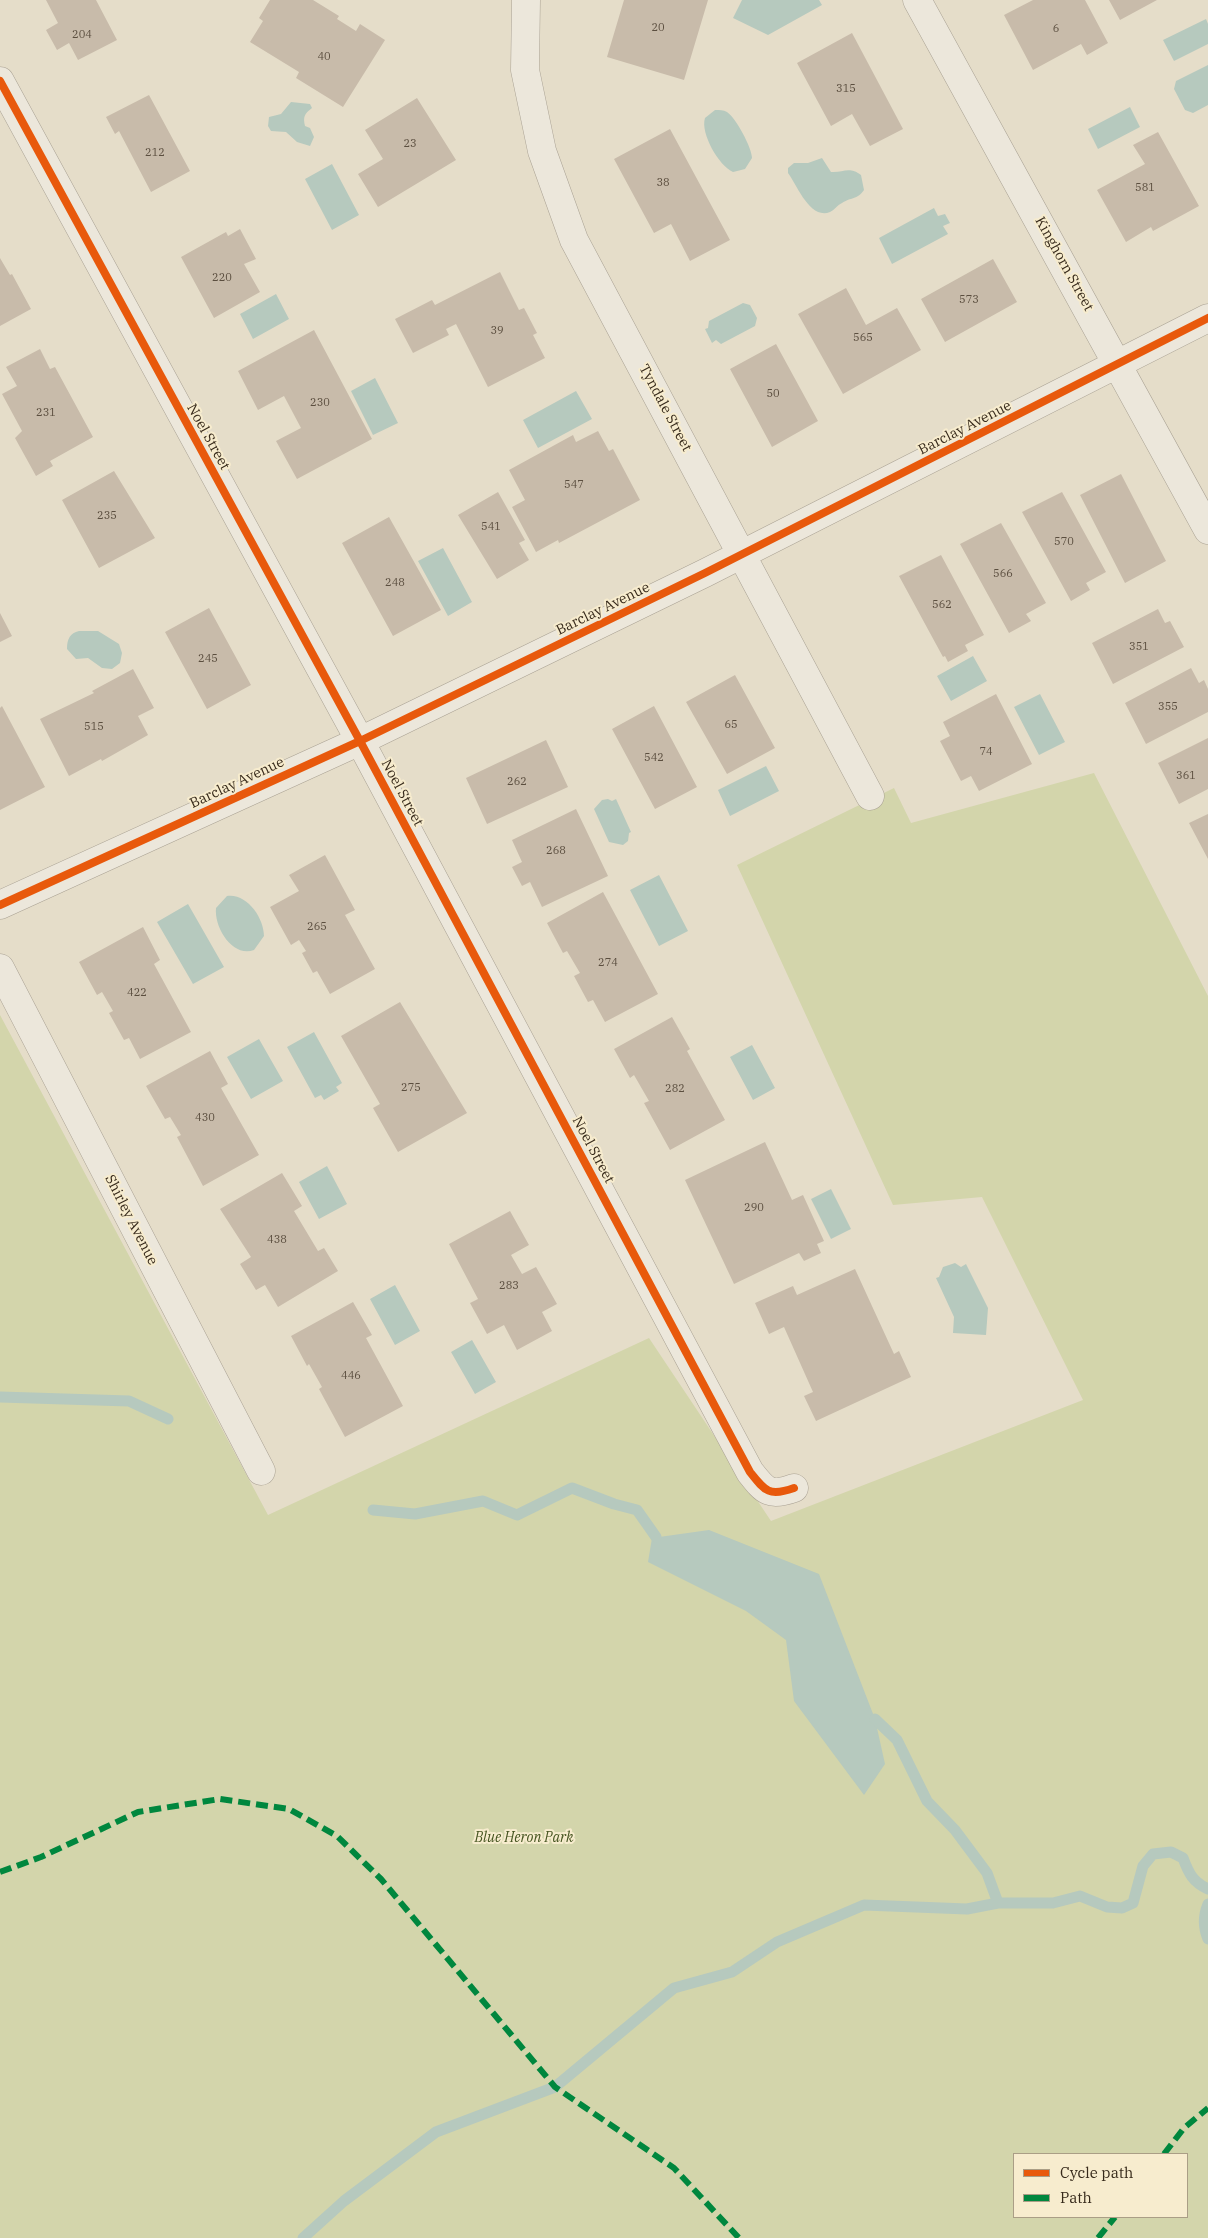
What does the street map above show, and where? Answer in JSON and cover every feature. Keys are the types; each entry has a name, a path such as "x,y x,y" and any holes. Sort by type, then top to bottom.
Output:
{"street":[{"name":"Tyndale Street","path":"526,0 525,70 540,142 574,240 743,554 870,796"},
{"name":"Kinghorn Street","path":"918,0 1208,530"},
{"name":"Noel Street","path":"0,82 360,741 750,1472 763,1488 770,1492 783,1492 794,1488"},
{"name":"Barclay Avenue","path":"0,905 360,741 743,554 1208,318"},
{"name":"Shirley Avenue","path":"0,968 261,1471"}],"green space":[{"name":"Blue Heron Park","path":"1094,773 1208,996 1208,2238 0,2238 0,1015 268,1515 649,1338 771,1521 1083,1400 982,1197 893,1205 737,865 894,788 911,823"}],"shaded area":[{"path":"742,0 819,0 822,5 768,35 733,18"},
{"path":"1206,19 1208,24 1208,44 1174,61 1163,40"},
{"path":"1208,65 1208,105 1193,113 1185,110 1174,89 1176,81"},
{"path":"291,102 310,104 312,108 304,118 305,126 310,128 314,137 310,146 297,142 286,132 271,131 268,126 269,117 281,114"},
{"path":"1130,107 1140,127 1098,149 1088,129"},
{"path":"715,110 721,110 731,115 743,134 752,158 745,169 733,172 728,169 712,148 705,132 704,124 705,118"},
{"path":"822,158 831,172 849,170 861,175 864,190 832,211 823,213 816,211 810,206 788,173 788,168 794,163 808,163"},
{"path":"332,164 359,215 332,230 305,179"},
{"path":"934,208 938,216 945,214 950,223 943,226 948,234 892,264 879,238"},
{"path":"276,294 289,319 253,339 240,314"},
{"path":"743,303 750,305 757,318 755,326 721,344 716,340 712,343 705,329 708,328 709,321"},
{"path":"375,378 398,423 373,435 351,391"},
{"path":"576,391 592,419 538,448 523,420"},
{"path":"443,548 472,602 448,616 418,561"},
{"path":"79,631 98,631 119,644 122,653 120,663 112,669 102,668 88,658 76,659 67,649 67,645 71,635"},
{"path":"973,656 987,681 951,701 937,676"},
{"path":"1040,694 1065,742 1039,755 1014,707"},
{"path":"766,766 779,791 730,816 718,790"},
{"path":"608,799 612,801 616,799 631,832 629,833 628,841 623,845 609,842 594,809 602,800"},
{"path":"659,875 688,931 659,946 630,890"},
{"path":"227,896 241,898 258,915 264,936 254,950 239,950 232,946 218,924 216,908"},
{"path":"188,904 224,967 193,984 157,922"},
{"path":"314,1032 342,1083 336,1087 339,1091 324,1100 321,1095 315,1098 287,1047"},
{"path":"259,1039 283,1081 251,1099 227,1057"},
{"path":"752,1045 775,1088 753,1100 730,1057"},
{"path":"327,1166 347,1204 319,1219 299,1182"},
{"path":"831,1189 851,1229 831,1239 811,1199"},
{"path":"955,1263 961,1267 966,1264 988,1308 986,1335 953,1333 954,1317 936,1278 939,1277 943,1267"},
{"path":"395,1285 420,1331 395,1345 370,1299"},
{"path":"472,1340 496,1382 475,1394 451,1352"},
{"path":"709,1530 819,1574 875,1719 885,1764 864,1795 794,1701 786,1640 746,1611 648,1562 652,1538"}],"building":[{"path":"46,0 96,0 117,40 78,60 69,43 57,50 46,30 58,23"},
{"path":"270,0 313,0 339,16 337,19 356,31 360,24 385,40 343,107 296,78 299,72 250,42 263,21 259,18"},
{"path":"624,0 708,0 684,80 607,57"},
{"path":"1033,0 1085,0 1108,43 1087,55 1081,44 1033,70 1004,15"},
{"path":"1109,0 1157,0 1120,20"},
{"path":"852,33 903,129 870,146 852,114 831,126 797,63"},
{"path":"149,95 190,171 151,192 119,131 115,134 106,117"},
{"path":"417,98 456,160 378,207 358,174 383,159 365,130"},
{"path":"670,129 730,240 690,261 671,224 654,233 614,159"},
{"path":"1158,132 1199,206 1153,231 1151,227 1126,242 1097,190 1145,164 1133,145"},
{"path":"240,229 256,259 244,264 260,292 214,318 181,257 226,232 228,236"},
{"path":"0,258 10,275 12,274 31,309 0,326"},
{"path":"993,259 1017,302 945,342 921,299"},
{"path":"500,272 519,310 524,308 537,333 533,335 545,358 488,387 456,324 446,329 449,335 413,353 395,319 432,300 435,305"},
{"path":"846,288 866,325 897,308 921,350 843,394 798,314"},
{"path":"314,330 372,439 297,479 276,441 301,428 284,396 258,410 238,371"},
{"path":"776,344 818,421 772,447 730,369"},
{"path":"40,349 50,369 55,367 93,437 50,461 53,466 36,476 15,438 22,431 2,394 17,386 6,367"},
{"path":"598,431 609,451 613,449 640,500 559,543 558,540 536,552 512,507 525,500 509,470 573,435 576,442"},
{"path":"114,471 155,538 99,568 62,500"},
{"path":"1121,474 1166,561 1125,583 1080,495"},
{"path":"498,492 525,540 519,543 529,560 497,579 458,515"},
{"path":"1062,492 1106,572 1086,583 1090,590 1071,601 1022,512"},
{"path":"389,517 441,610 393,636 342,543"},
{"path":"1001,523 1046,603 1026,614 1031,621 1009,633 960,544"},
{"path":"941,555 984,635 965,645 968,651 948,662 945,656 943,657 899,576"},
{"path":"209,608 251,685 207,709 165,632"},
{"path":"1158,609 1165,623 1170,621 1184,647 1113,684 1092,643"},
{"path":"0,613 12,636 0,642"},
{"path":"1191,668 1199,683 1204,680 1208,689 1208,712 1146,744 1125,703"},
{"path":"133,669 154,708 138,716 148,735 102,761 101,759 69,776 40,719 94,693 92,691"},
{"path":"735,675 775,748 727,774 686,702"},
{"path":"996,694 1032,764 979,791 971,776 961,781 940,741 950,736 943,722"},
{"path":"2,706 45,787 0,810 0,708"},
{"path":"654,706 697,787 655,809 612,729"},
{"path":"1208,738 1208,789 1179,804 1158,763"},
{"path":"546,740 568,787 487,824 466,778"},
{"path":"576,809 608,876 542,907 530,882 522,886 512,867 522,862 512,840"},
{"path":"1208,814 1208,859 1189,823"},
{"path":"325,855 355,910 345,915 375,969 330,994 317,971 313,973 302,953 306,951 299,940 291,945 270,907 299,891 289,875"},
{"path":"603,892 658,994 605,1022 593,1000 588,1002 574,976 580,973 567,951 563,953 547,923"},
{"path":"143,927 160,960 154,964 191,1032 140,1059 129,1038 124,1040 109,1013 113,1011 102,992 97,995 79,962"},
{"path":"400,1002 467,1113 398,1152 373,1108 380,1104 341,1036"},
{"path":"672,1017 690,1049 687,1051 725,1120 670,1150 644,1103 649,1101 634,1075 630,1078 614,1049"},
{"path":"210,1051 228,1084 221,1088 259,1155 203,1186 177,1137 181,1135 170,1117 165,1119 146,1086"},
{"path":"765,1142 792,1200 803,1195 824,1241 817,1244 821,1253 804,1261 799,1253 734,1284 685,1180"},
{"path":"282,1173 302,1206 294,1211 318,1251 324,1248 338,1271 278,1307 265,1285 256,1290 240,1264 251,1257 220,1209"},
{"path":"510,1211 529,1245 511,1255 522,1274 536,1267 557,1304 542,1312 552,1331 517,1350 504,1325 487,1334 470,1303 478,1299 449,1244"},
{"path":"855,1269 894,1354 899,1351 911,1377 816,1421 804,1396 813,1392 784,1327 769,1334 755,1303 793,1286 797,1295"},
{"path":"353,1302 372,1335 366,1338 403,1406 345,1437 319,1389 322,1387 309,1364 307,1366 291,1336"}],"waterway":[{"path":"0,1397 129,1401 168,1419"},
{"path":"373,1510 415,1514 483,1501 517,1515 572,1488 614,1504 637,1510 656,1537"},
{"path":"875,1719 897,1740 927,1801 955,1830 987,1873 998,1903"},
{"path":"303,2238 344,2201 436,2132 555,2087 674,1988 732,1972 777,1942 864,1905 967,1909 998,1903 1053,1903 1080,1896 1107,1907 1122,1908 1133,1903 1143,1866 1153,1854 1171,1852 1183,1858 1192,1877 1208,1889"},
{"path":"1208,1904 1204,1921 1208,1939"}],"marked path":[{"path":"0,1872 41,1857 138,1812 220,1799 289,1809 337,1836 381,1879 555,2087 674,2168 739,2238"},
{"path":"1165,2153 1184,2128 1208,2108"},
{"path":"1098,2238 1114,2218"}],"cycle path":[{"path":"0,81 360,741 750,1472 764,1488 773,1492 794,1488"},
{"path":"0,905 360,741 705,573 1208,318"}]}
